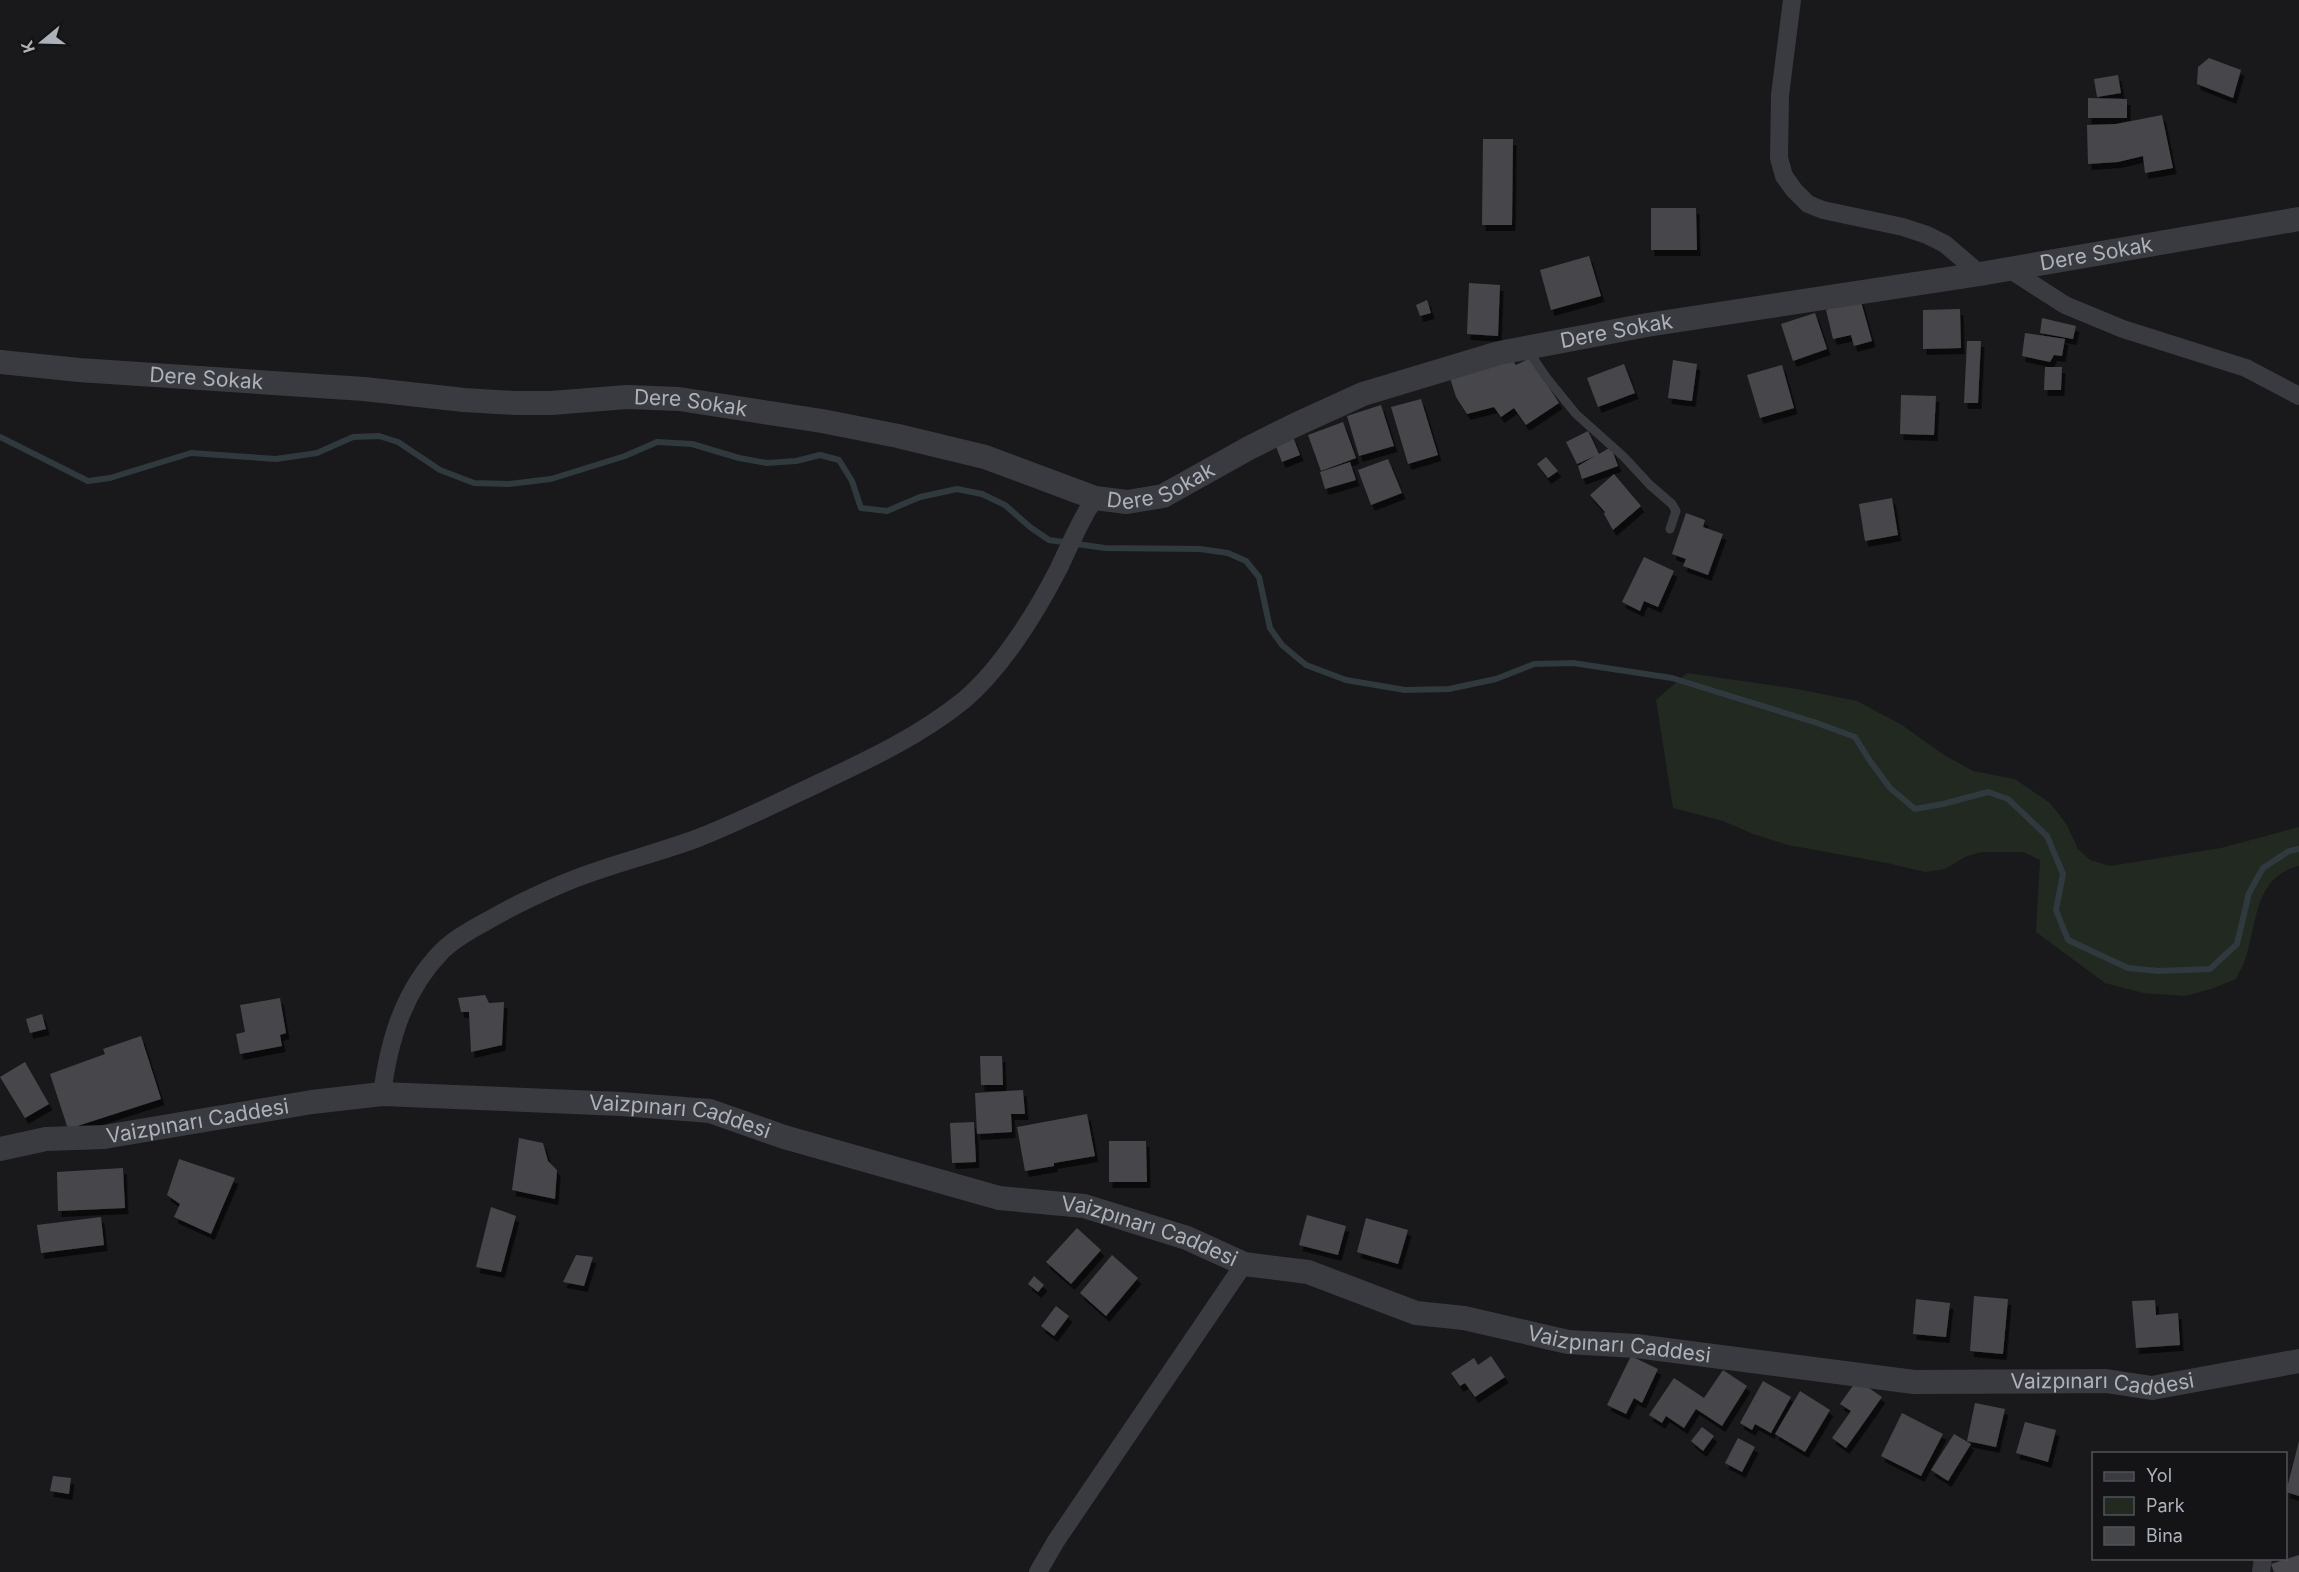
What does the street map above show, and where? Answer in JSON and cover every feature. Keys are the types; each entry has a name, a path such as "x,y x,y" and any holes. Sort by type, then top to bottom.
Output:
{"street":[{"path":"1792,0 1780,95 1778,135 1779,158 1784,176 1808,204 1823,210 1903,227 1927,235 1952,250 1980,274"},
{"name":"Dere Sokak","path":"0,362 79,370 364,389 515,403 551,403 627,397 680,399 822,421 908,438 985,457 1095,498 1127,502 1163,496 1286,429 1363,394 1499,353 1647,325 1980,274 2299,219"},
{"path":"2009,269 2065,305 2123,329 2246,368 2299,396"},
{"path":"382,1094 394,1032 407,999 426,969 444,949 472,929 509,908 564,883 697,838 750,816 903,742 966,699 987,676 1026,625 1095,498"},
{"name":"Vaizpınarı Caddesi","path":"0,1149 46,1139 104,1137 312,1102 382,1094 621,1104 710,1111 784,1137 999,1198 1084,1206 1187,1238 1244,1264 1308,1272 1416,1313 1464,1318 1568,1342 1636,1347 1914,1383 2106,1381 2152,1388 2299,1362"},
{"path":"1038,1572 1127,1435 1244,1264"}],"lane":[{"path":"1526,348 1576,414 1672,504 1676,511 1670,529"}],"green space":[{"path":"1687,673 1797,689 1857,701 1902,725 1944,755 1973,771 2015,779 2050,803 2067,825 2078,849 2090,860 2110,866 2221,848 2299,827 2299,866 2285,871 2266,890 2256,915 2245,960 2236,979 2186,996 2143,993 2105,983 2036,932 2040,860 2023,852 1981,852 1965,857 1945,869 1925,872 1788,845 1753,834 1723,821 1673,808 1656,700"}],"building":[{"path":"2209,58 2241,70 2233,98 2197,84 2198,67"},
{"path":"2118,75 2121,93 2097,97 2094,79"},
{"path":"2088,98 2127,99 2127,118 2088,118"},
{"path":"2162,115 2173,168 2145,173 2143,156 2118,162 2088,164 2087,125 2116,124"},
{"path":"1483,139 1513,139 1512,225 1482,225"},
{"path":"1651,208 1696,208 1697,250 1651,250"},
{"path":"1589,256 1601,296 1551,310 1540,270"},
{"path":"1469,283 1500,285 1498,336 1467,334"},
{"path":"1860,298 1872,341 1854,346 1851,335 1833,339 1826,310"},
{"path":"1427,300 1431,313 1420,316 1416,305"},
{"path":"1960,309 1961,348 1923,349 1923,310"},
{"path":"1815,313 1827,349 1793,361 1781,324"},
{"path":"2042,318 2076,326 2073,339 2040,333"},
{"path":"2025,333 2065,339 2062,356 2054,355 2050,362 2022,356"},
{"path":"1967,341 1981,341 1978,403 1964,403"},
{"path":"1510,357 1516,365 1530,358 1559,403 1526,425 1514,408 1501,417 1494,407 1467,414 1456,397 1450,378"},
{"path":"1673,360 1697,364 1692,401 1668,398"},
{"path":"1624,364 1635,393 1598,407 1587,378"},
{"path":"1782,365 1794,408 1760,418 1747,375"},
{"path":"2045,367 2062,367 2061,390 2044,390"},
{"path":"1901,395 1936,396 1934,435 1900,434"},
{"path":"1421,399 1438,455 1408,464 1391,407"},
{"path":"1381,405 1394,446 1359,456 1347,416"},
{"path":"1343,422 1356,458 1321,471 1308,435"},
{"path":"1588,431 1599,454 1611,447 1618,466 1582,479 1578,466 1595,456 1577,464 1566,442"},
{"path":"1293,437 1300,455 1282,462 1275,444"},
{"path":"1546,457 1558,471 1548,478 1537,464"},
{"path":"1388,459 1402,493 1371,505 1358,470"},
{"path":"1350,462 1356,480 1325,489 1320,472"},
{"path":"1614,474 1641,506 1613,530 1605,512 1590,495"},
{"path":"1892,498 1898,535 1865,541 1859,504"},
{"path":"1686,513 1705,520 1703,527 1723,534 1708,575 1683,566 1686,559 1672,554"},
{"path":"1644,557 1674,571 1658,607 1644,601 1640,611 1622,602"},
{"path":"485,995 489,1003 504,1002 502,1045 471,1052 469,1012 461,1012 458,998"},
{"path":"280,998 286,1033 280,1035 282,1046 240,1054 236,1034 245,1032 240,1005"},
{"path":"42,1014 46,1029 30,1033 26,1019"},
{"path":"141,1036 161,1099 68,1129 50,1074 105,1054 103,1049"},
{"path":"980,1056 1002,1056 1003,1085 981,1085"},
{"path":"25,1062 49,1104 25,1118 0,1077"},
{"path":"1023,1090 1025,1114 1011,1114 1012,1132 977,1134 975,1093"},
{"path":"1087,1114 1095,1156 1025,1171 1017,1127"},
{"path":"974,1122 976,1162 952,1163 950,1123"},
{"path":"519,1138 543,1143 548,1161 557,1170 555,1199 512,1190"},
{"path":"1109,1141 1146,1141 1147,1182 1109,1182"},
{"path":"179,1159 235,1178 211,1234 174,1217 180,1204 167,1195"},
{"path":"123,1168 125,1208 58,1211 57,1172"},
{"path":"491,1207 516,1216 501,1272 476,1267"},
{"path":"1307,1215 1346,1226 1338,1255 1299,1245"},
{"path":"101,1217 104,1245 41,1253 37,1225"},
{"path":"1366,1218 1408,1230 1398,1264 1357,1252"},
{"path":"1077,1228 1101,1250 1071,1284 1046,1262"},
{"path":"576,1255 593,1257 584,1286 563,1282"},
{"path":"1112,1255 1138,1278 1106,1316 1080,1293"},
{"path":"1034,1276 1044,1285 1038,1292 1028,1284"},
{"path":"1974,1296 2008,1299 2003,1354 1970,1351"},
{"path":"1916,1299 1950,1303 1946,1337 1913,1334"},
{"path":"2155,1300 2156,1315 2178,1313 2180,1345 2136,1348 2132,1301"},
{"path":"1056,1306 1069,1316 1054,1336 1041,1326"},
{"path":"1491,1356 1505,1377 1475,1397 1465,1383 1460,1386 1451,1373 1474,1358 1478,1365"},
{"path":"1631,1356 1658,1369 1642,1403 1634,1398 1626,1414 1607,1405"},
{"path":"1723,1370 1747,1386 1722,1426 1696,1409 1684,1428 1666,1416 1662,1423 1649,1415 1674,1378 1704,1398"},
{"path":"1857,1380 1882,1397 1846,1448 1832,1438 1851,1411 1840,1404"},
{"path":"1763,1381 1791,1397 1771,1433 1755,1424 1752,1430 1740,1423"},
{"path":"1800,1391 1830,1410 1805,1452 1775,1434"},
{"path":"1975,1403 2005,1409 1996,1447 1967,1441"},
{"path":"1902,1413 1943,1434 1921,1476 1881,1456"},
{"path":"2025,1422 2056,1430 2048,1462 2016,1453"},
{"path":"1702,1427 1714,1436 1703,1451 1691,1441"},
{"path":"1954,1434 1971,1444 1948,1481 1931,1470"},
{"path":"1738,1438 1755,1447 1742,1472 1725,1463"},
{"path":"2299,1441 2299,1496 2287,1492"},
{"path":"53,1476 71,1478 69,1494 50,1491"},
{"path":"2299,1555 2299,1572 2274,1572 2271,1564"}],"waterway":[{"path":"0,437 88,481 110,478 191,453 276,459 317,453 353,437 379,436 398,442 440,470 474,483 509,484 551,479 625,456 657,442 692,444 739,458 767,463 796,461 820,455 839,460 852,481 861,508 887,511 920,497 957,489 982,494 1005,505 1049,540 1105,548 1200,549 1228,553 1246,561 1259,577 1270,628 1282,645 1306,665 1346,680 1405,690 1449,689 1496,679 1534,664 1573,663 1672,678 1855,737 1890,788 1915,809 1988,792 2008,799 2047,836 2063,874 2056,910 2068,940 2128,968 2158,971 2210,969 2237,944 2249,893 2263,868 2289,851 2299,849"}]}
